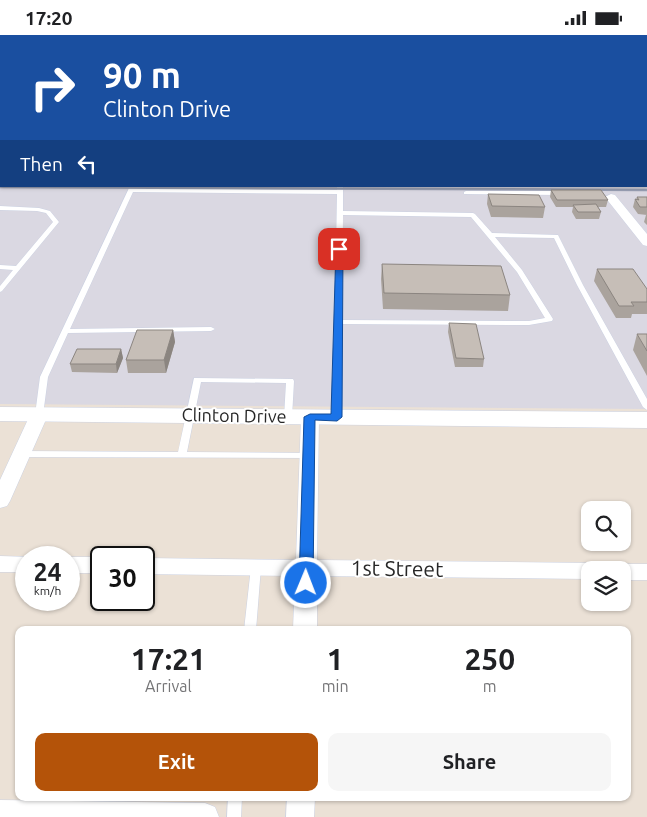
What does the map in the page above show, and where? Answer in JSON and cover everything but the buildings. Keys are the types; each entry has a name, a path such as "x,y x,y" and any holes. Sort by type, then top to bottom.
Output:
{"main road":[{"name":"Clinton Drive","path":"0,414 647,420"}],"street":[{"path":"609,196 647,242"},
{"path":"0,501 39,415"},
{"path":"299,417 309,457 304,626"},
{"path":"0,564 15,564"},
{"name":"1st Street","path":"155,566 581,571"},
{"path":"631,572 647,572"},
{"path":"300,801 300,817"},
{"path":"0,814 205,817"}],"lane":[{"path":"39,415 44,377 132,188 340,189 337,417"},
{"path":"466,193 567,193"},
{"path":"0,208 36,209 48,212 56,222 0,290"},
{"path":"338,322 529,323 549,319 520,271 473,215 340,213"},
{"path":"490,235 556,235 580,285 647,407"},
{"path":"0,267 17,268"},
{"path":"66,331 211,329"},
{"path":"182,455 197,380 290,381 299,417"},
{"path":"21,454 309,457"},
{"path":"250,626 256,567"},
{"path":"234,817 235,801"}],"shaded area":[{"path":"0,187 647,187 647,409 0,404"}],"railway":[{"path":"0,187 647,190"}],"route":[{"path":"306,583 310,417 337,417 339,249"}]}
